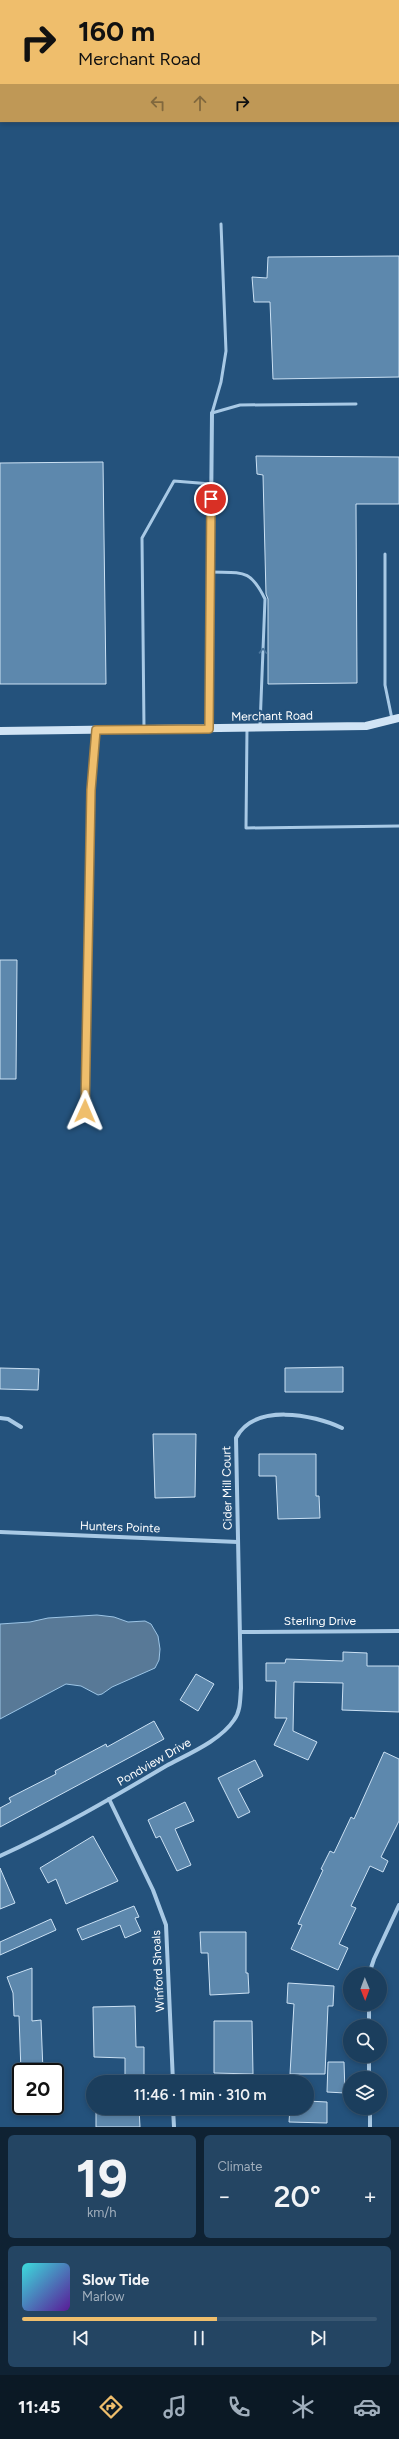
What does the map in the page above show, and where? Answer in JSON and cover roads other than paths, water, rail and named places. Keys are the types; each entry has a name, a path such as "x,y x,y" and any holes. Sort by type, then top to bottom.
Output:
{"street":[{"path":"209,729 212,413"},
{"name":"Merchant Road","path":"0,730 144,730 366,726 395,719"},
{"name":"Cider Mill Court","path":"241,1632 236,1438 241,1430 258,1418 274,1416 320,1419 342,1428"},
{"path":"0,1418 8,1419 21,1427"},
{"name":"Hunters Pointe","path":"0,1532 238,1542"},
{"name":"Sterling Drive","path":"241,1632 399,1631"},
{"name":"Pondview Drive","path":"0,1856 109,1799 206,1744 227,1729 235,1719 239,1710 241,1632"},
{"name":"Winford Shoals","path":"109,1799 153,1890 166,1925 172,2075"},
{"path":"371,1967 399,1905"},
{"path":"173,2115 174,2127"},
{"path":"370,2115 370,2127"}],"lane":[{"path":"212,413 221,382 226,351 221,224"},
{"path":"212,413 240,405 356,404"},
{"path":"144,730 142,538 174,481 211,484"},
{"path":"385,554 385,686 395,719"},
{"path":"210,572 242,573 256,581 265,599 260,728"},
{"path":"247,728 246,828 399,826"},
{"path":"85,1111 91,790 96,730"}],"water":[{"path":"97,1615 114,1617 128,1622 145,1621 151,1624 158,1636 160,1649 159,1660 155,1668 112,1687 98,1695 81,1686 66,1684 0,1719 0,1624 30,1622 48,1618"}]}
